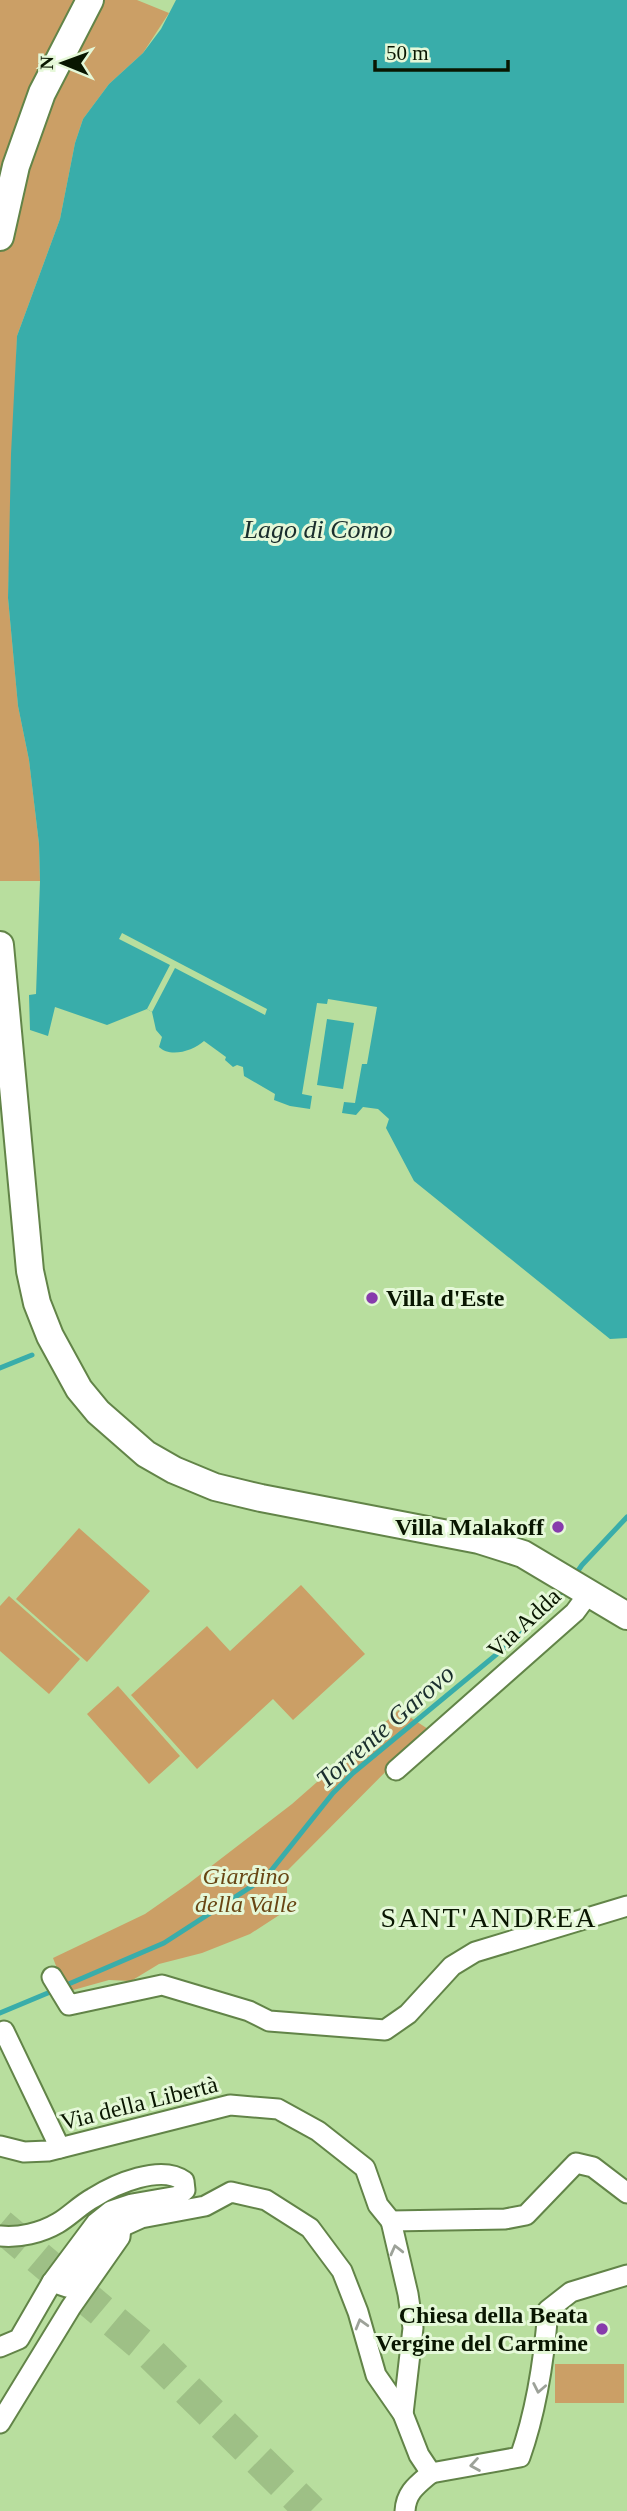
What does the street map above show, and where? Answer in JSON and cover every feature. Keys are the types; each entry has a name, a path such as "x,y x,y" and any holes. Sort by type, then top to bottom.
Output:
{"street":[{"path":"0,237 16,166 42,93 89,0"},
{"path":"0,945 30,1271 37,1303 50,1336 79,1389 98,1412 146,1454 215,1487 479,1540 523,1554 627,1616"},
{"name":"Via Adda","path":"396,1770 575,1612 577,1585"},
{"path":"52,1977 69,2005 162,1985 249,2011 269,2021 385,2030 408,2014 452,1966 475,1952 627,1906"},
{"path":"4,2031 60,2148"},
{"name":"Via della Libertà","path":"0,2146 24,2152 60,2148 230,2105 278,2109 318,2131 365,2168 378,2205 391,2221 413,2328 402,2414"},
{"path":"391,2221 505,2219 526,2215 576,2163 593,2167 627,2193"},
{"path":"0,2236 24,2236 57,2224 96,2196 137,2179 167,2173 184,2181 185,2190 178,2196 132,2204 111,2211 96,2222 52,2283 19,2339 0,2347"},
{"path":"52,2283 67,2287 110,2228 121,2227 141,2218 205,2206 231,2192 266,2200 310,2228 342,2271 358,2312 376,2375 402,2414 419,2455 431,2473"},
{"path":"0,2423 71,2307 120,2238 121,2227"},
{"path":"405,2511 406,2499 412,2489 431,2473 520,2457 531,2425 543,2369 548,2310 571,2292 627,2274"}],"green space":[{"path":"0,0 137,0 169,13 143,53 109,84 83,119 75,143 60,219 17,336 8,598 18,706 29,760 39,844 40,881 0,881"},
{"path":"79,1528 150,1591 87,1662 16,1599"},
{"path":"301,1585 365,1654 293,1720 273,1699 197,1769 131,1695 207,1626 230,1651"},
{"path":"9,1596 80,1659 49,1694 0,1651 0,1606"},
{"path":"118,1686 180,1756 149,1784 87,1714"},
{"name":"Giardino della Valle","path":"399,1710 428,1729 287,1871 287,1910 250,1934 202,1953 159,1964 131,1981 109,1980 66,1992 53,1958 145,1914 188,1884 292,1804"},
{"path":"555,2364 624,2364 624,2403 555,2403"}],"water":[{"name":"Lago di Como","path":"176,0 627,0 627,1338 610,1339 414,1181 386,1128 389,1119 378,1109 363,1107 356,1115 342,1113 344,1102 355,1103 362,1064 367,1064 377,1007 328,999 327,1004 317,1003 302,1094 312,1096 310,1109 274,1100 275,1094 244,1076 243,1067 233,1067 225,1060 226,1057 204,1041 194,1048 175,1053 159,1047 162,1037 156,1030 152,1012 147,1009 107,1025 55,1007 48,1036 30,1030 29,995 36,994 39,844 29,760 18,706 8,598 17,336 60,219 75,143 83,119 109,84 143,53 161,29"},
{"path":"327,1019 354,1023 343,1089 317,1085"}],"pier":[{"path":"122,933 267,1009 265,1015 175,968 152,1012 147,1009 170,965 119,939"}],"waterway":[{"path":"0,1368 32,1355"},
{"name":"Torrente Garovo","path":"575,1575 627,1517"},
{"name":"Torrente Garovo","path":"64,1986 164,1943 266,1877 333,1793 353,1773 555,1606 566,1589"},
{"name":"Torrente Garovo","path":"0,2013 55,1990"}],"tunnel":[{"path":"0,2225 143,2346 311,2511"}],"place":[{"name":"Villa d'Este","path":"372,1298"},
{"name":"Villa Malakoff","path":"558,1527"},
{"name":"Chiesa della Beata Vergine del Carmine","path":"602,2329"}],"district":[{"name":"SANT'ANDREA","path":"489,1917"}]}
